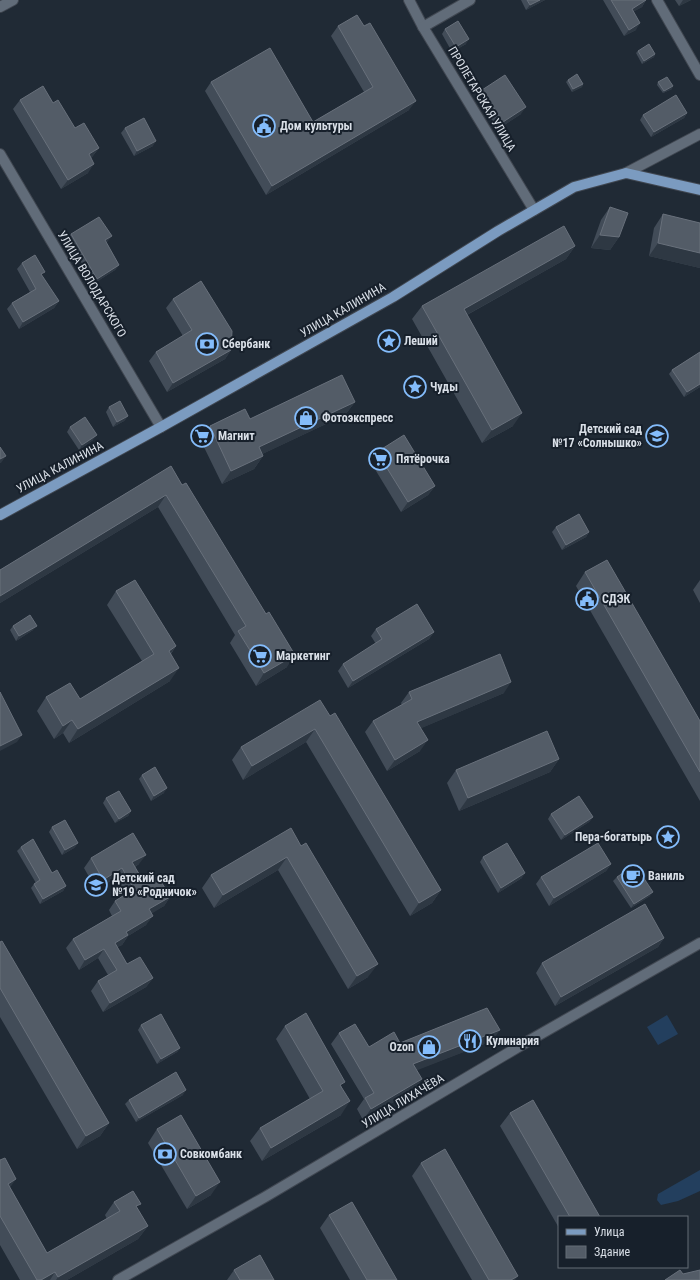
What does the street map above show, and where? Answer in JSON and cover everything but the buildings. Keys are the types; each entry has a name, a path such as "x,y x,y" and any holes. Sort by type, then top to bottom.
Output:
{"main road":[{"name":"УЛИЦА КАЛИНИНА","path":"0,515 393,297 574,187 626,173"},
{"path":"626,173 700,190"}],"street":[{"path":"0,7 13,0"},
{"name":"ПРОЛЕТАРСКАЯ УЛИЦА","path":"409,0 423,27 534,210"},
{"path":"423,27 470,0"},
{"path":"657,0 700,75"},
{"name":"УЛИЦА КАЛИНИНА","path":"626,173 700,134"},
{"name":"УЛИЦА ВОЛОДАРСКОГО","path":"0,154 161,427"},
{"name":"УЛИЦА ЛИХАЧЁВА","path":"118,1280 265,1197 525,1043 700,943"}],"shaded area":[{"path":"667,1015 678,1034 658,1045 647,1027"},
{"path":"700,1170 700,1191 678,1201 661,1205 657,1200 658,1194"}],"place":[{"name":"Дом культуры","path":"264,126"},
{"name":"Леший","path":"389,341"},
{"name":"Сбербанк","path":"207,344"},
{"name":"Чуды","path":"415,387"},
{"name":"Фотоэкспресс","path":"306,418"},
{"name":"Магнит","path":"202,436"},
{"name":"Детский сад №17 «Солнышко»","path":"657,436"},
{"name":"Пятёрочка","path":"380,459"},
{"name":"СДЭК","path":"587,599"},
{"name":"Маркетинг","path":"260,656"},
{"name":"Пера-богатырь","path":"668,837"},
{"name":"Ваниль","path":"633,876"},
{"name":"Детский сад №19 «Родничок»","path":"96,885"},
{"name":"Кулинария","path":"470,1041"},
{"name":"Ozon","path":"429,1047"},
{"name":"Совкомбанк","path":"165,1154"}]}
